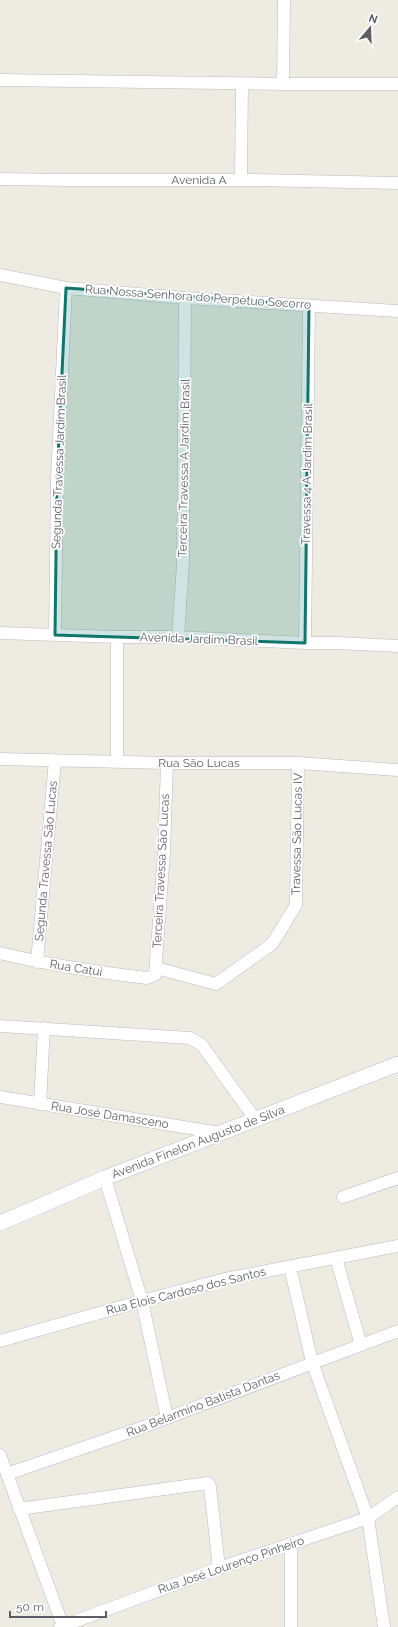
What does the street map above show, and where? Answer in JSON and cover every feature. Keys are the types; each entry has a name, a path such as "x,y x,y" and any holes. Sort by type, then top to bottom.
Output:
{"street":[{"path":"283,84 284,0"},
{"path":"0,80 242,84 398,84"},
{"path":"241,180 242,84"},
{"name":"Avenida A","path":"0,179 241,180 398,183"},
{"name":"Rua Nossa Senhora do Perpétuo Socorro","path":"0,276 66,288 185,298 398,311"},
{"name":"Segunda Travessa Jardim Brasil","path":"55,635 57,479 66,288"},
{"name":"Terceira Travessa A Jardim Brasil","path":"178,637 183,563 185,298"},
{"name":"Travessa 4 A Jardim Brasil","path":"305,643 309,305"},
{"name":"Avenida Jardim Brasil","path":"0,633 117,637 178,637 398,646"},
{"path":"117,637 117,762"},
{"name":"Rua São Lucas","path":"0,759 167,763 298,763 398,770"},
{"name":"Segunda Travessa São Lucas","path":"37,962 55,760"},
{"name":"Terceira Travessa São Lucas","path":"154,972 164,852 167,763"},
{"name":"Travessa São Lucas IV","path":"296,905 298,763"},
{"name":"Rua Catui","path":"0,953 37,962 94,972 147,978 154,972 216,984 272,944 296,905"},
{"path":"0,1026 190,1038 206,1050 255,1119"},
{"path":"40,1104 44,1028"},
{"name":"Avenida Finelon Augusto de Silva","path":"0,1223 105,1178 398,1064"},
{"name":"Rua José Damasceno","path":"0,1097 151,1120 220,1133"},
{"path":"105,1178 142,1301 167,1418"},
{"path":"343,1197 398,1178"},
{"name":"Rua Elois Cardoso dos Santos","path":"0,1341 225,1279 398,1246"},
{"path":"336,1258 361,1345"},
{"path":"290,1267 312,1362 368,1518 384,1627"},
{"name":"Rua Belarmino Batista Dantas","path":"7,1474 167,1418 312,1362 398,1331"},
{"path":"0,1455 61,1626"},
{"path":"19,1509 208,1484 210,1487 219,1568"},
{"name":"Rua José Lourenço Pinheiro","path":"61,1626 219,1568 368,1518 398,1497"},
{"path":"291,1544 291,1627"}],"highlighted area":[{"path":"66,288 309,305 305,643 55,635 57,479"}]}
